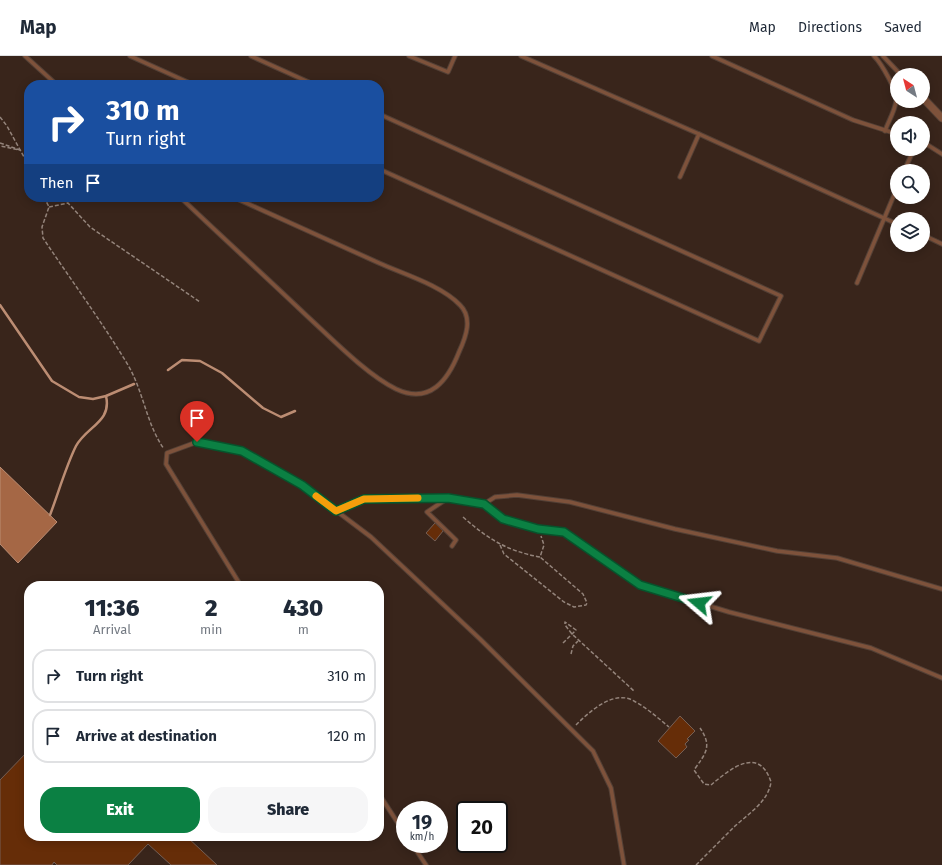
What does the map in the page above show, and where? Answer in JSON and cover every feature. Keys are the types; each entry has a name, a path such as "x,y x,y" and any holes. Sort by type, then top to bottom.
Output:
{"street":[{"path":"930,105 942,118"}],"lane":[{"path":"25,56 51,80"},
{"path":"130,56 183,80"},
{"path":"251,56 304,80"},
{"path":"409,56 448,72 455,56"},
{"path":"521,56 699,134 890,221"},
{"path":"712,56 853,120 890,132"},
{"path":"874,56 878,60 892,86 897,100 884,131"},
{"path":"883,56 894,68"},
{"path":"384,116 781,296 759,341 384,171"},
{"path":"680,177 699,134"},
{"path":"930,146 942,154"},
{"path":"185,202 340,346 384,382 396,389 414,394 435,388 446,379 454,366 467,329 464,311 452,298 415,279 244,202"},
{"path":"856,283 890,204"},
{"path":"930,238 942,244"},
{"path":"238,581 166,464 168,453 197,442 242,451 302,485 371,537 480,639 593,750 611,788 624,865"},
{"path":"484,504 495,497 517,494 570,502 675,529 734,542 792,553 837,558 942,589"},
{"path":"336,511 364,499 448,498 484,504 503,519 538,529 564,532 640,585 729,612 871,648 942,678"},
{"path":"448,498 427,512 456,540 452,546"},
{"path":"384,802 396,820"},
{"path":"418,853 426,865"}],"path":[{"path":"0,118 24,157"},
{"path":"0,145 20,150"},
{"path":"46,202 49,207 42,227 42,238 128,365 141,390 152,429 168,453"},
{"path":"49,207 68,203 74,207 90,227 200,302"},
{"path":"463,516 486,536 500,544 540,557 583,594 586,605 574,607 564,602 504,554 500,544"},
{"path":"538,529 544,545 540,557"},
{"path":"564,643 572,634 576,630 568,623 564,623 572,634 634,691"},
{"path":"571,654 573,646 579,640"},
{"path":"572,729 588,713 612,698 633,700 669,727"},
{"path":"696,865 733,828 751,814 767,795 771,782 765,768 759,763 751,763 727,772 711,785 704,784 694,770 707,749 708,744 700,728"}],"shaded area":[{"path":"0,467 57,522 18,563 0,544"}],"building":[{"path":"435,523 443,531 435,541 426,533"},
{"path":"680,716 695,731 687,739 689,740 685,744 687,747 676,758 658,741"},
{"path":"24,755 24,841 191,841 217,865 171,865 148,844 128,865 57,865 54,862 52,865 0,865 0,780"}],"waterway":[{"path":"0,305 52,381 79,397 93,399 106,396 134,384"},
{"path":"168,370 182,360 200,361 222,373 263,408 281,417 295,411"},
{"path":"50,515 72,454 81,439 102,418 107,405 106,396"}],"slow traffic":[{"path":"316,496 336,511 364,499 418,498"}],"route":[{"path":"197,442 242,451 302,485 336,511 364,499 448,498 484,504 503,519 538,529 564,532 615,566 640,585 699,603"}]}
